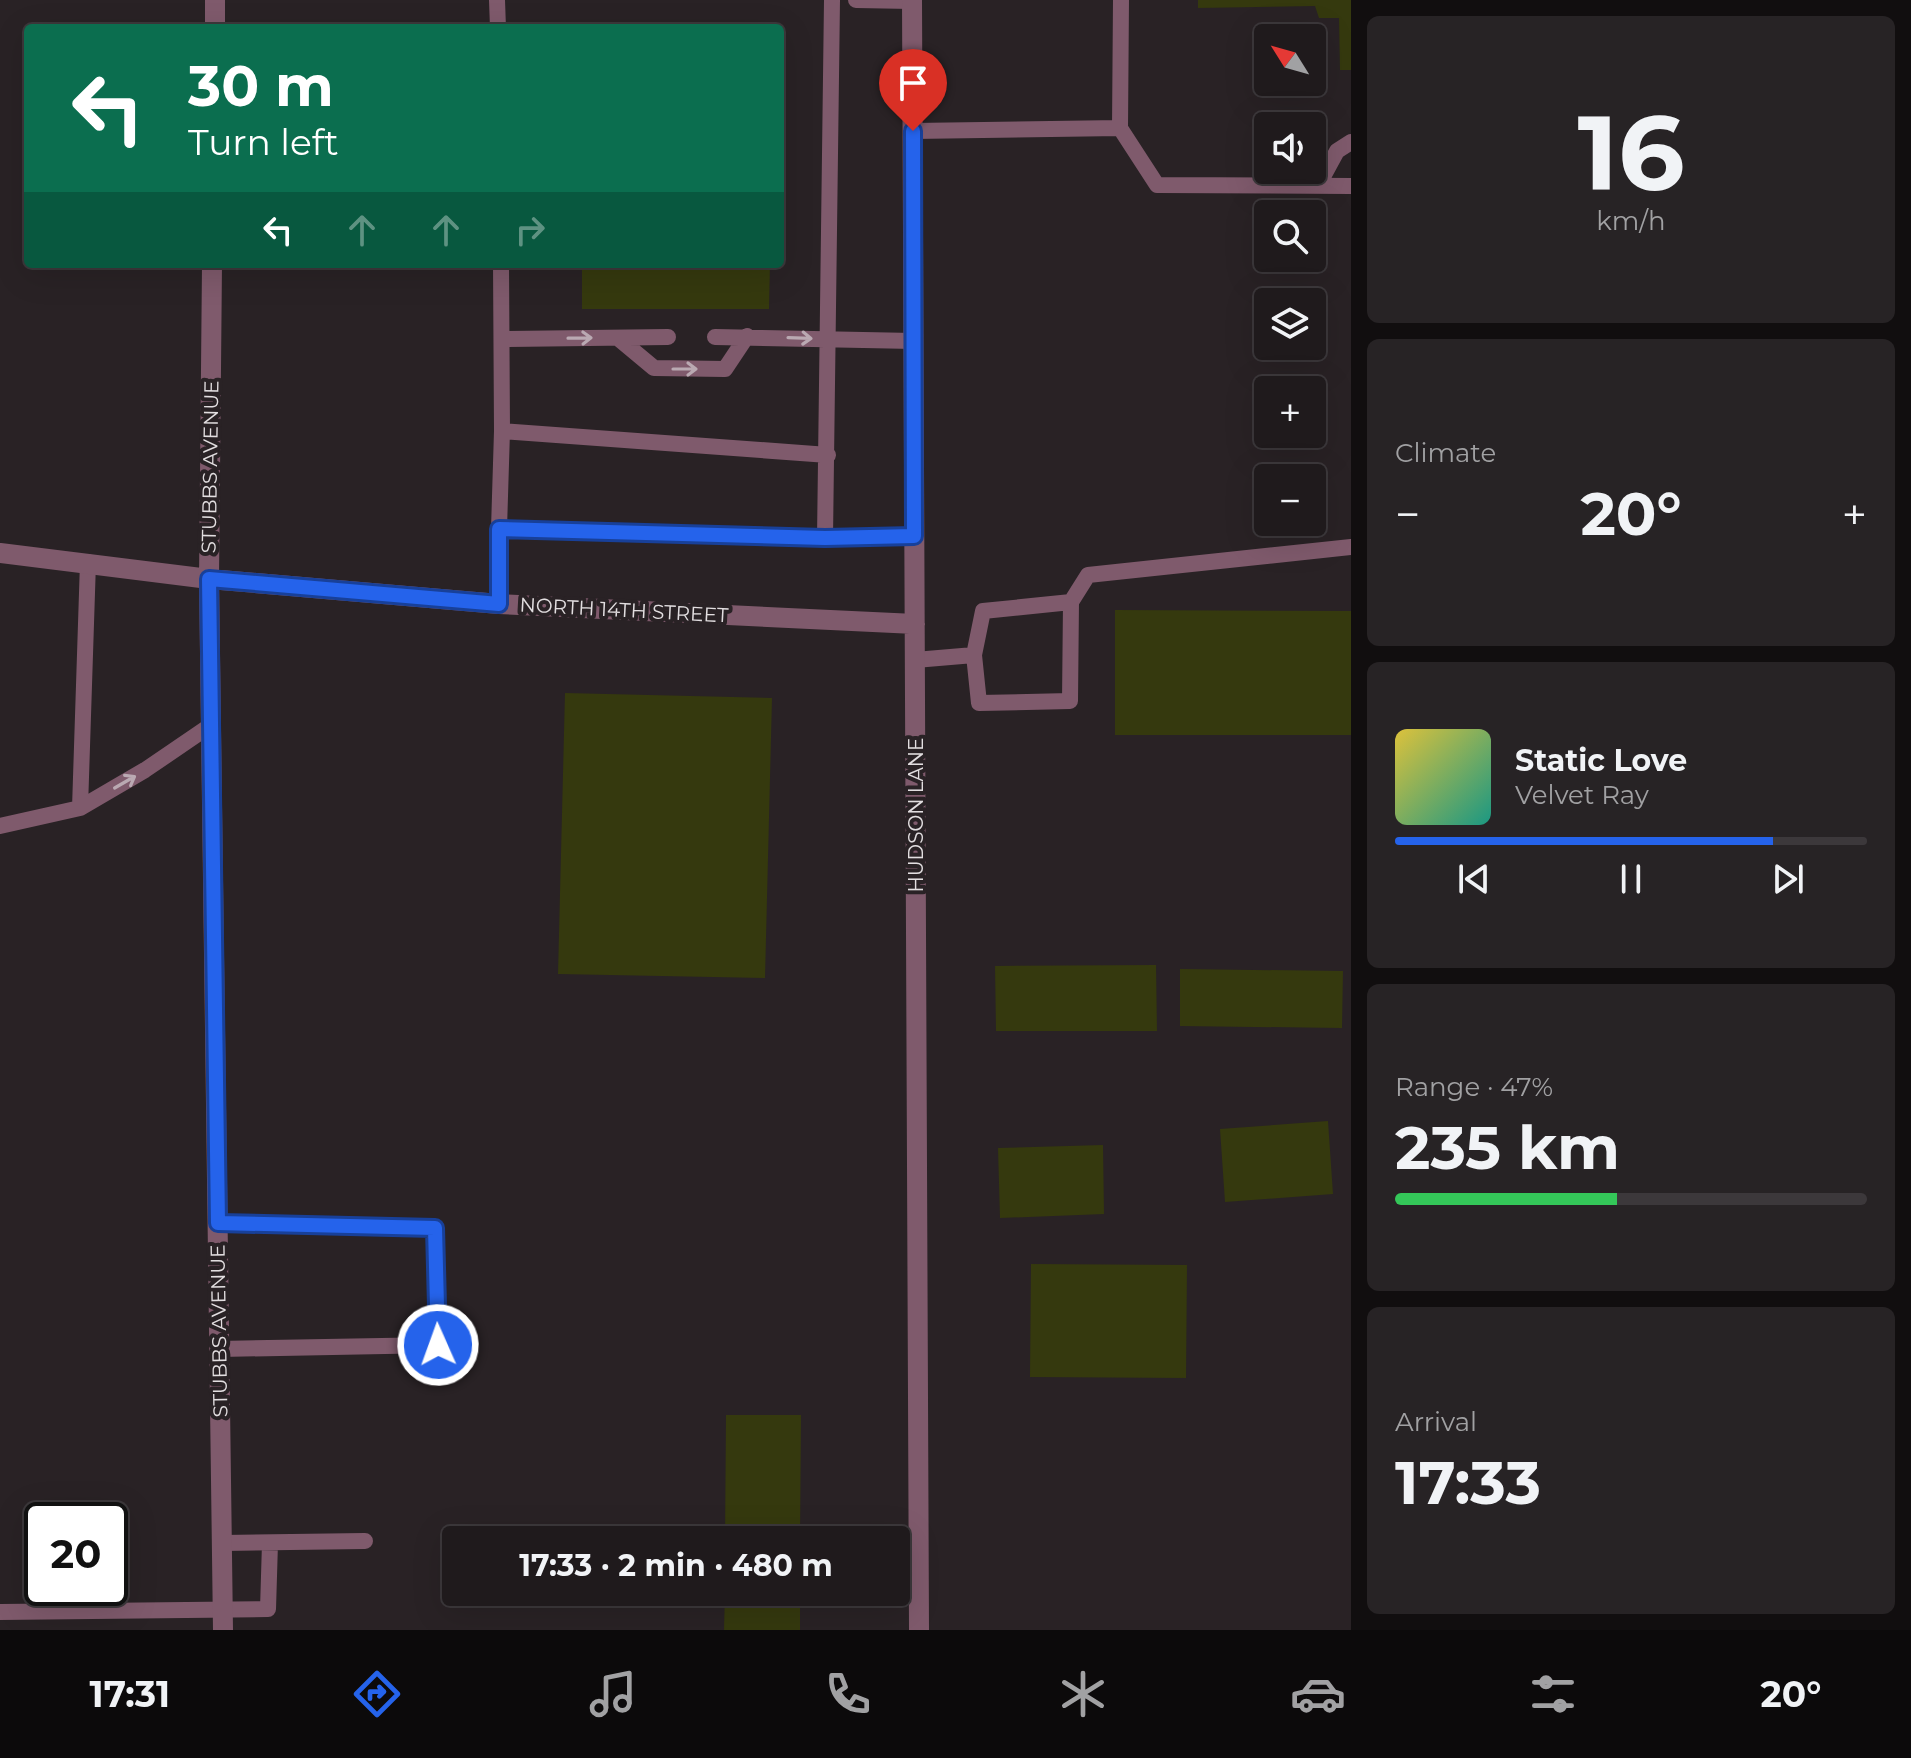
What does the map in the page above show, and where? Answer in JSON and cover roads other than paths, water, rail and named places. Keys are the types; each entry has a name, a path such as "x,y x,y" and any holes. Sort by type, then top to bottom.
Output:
{"street":[{"path":"215,0 215,24"},
{"name":"HUDSON LANE","path":"912,1 919,1630"},
{"name":"STUBBS AVENUE","path":"212,268 209,579 223,1620"},
{"name":"NORTH 14TH STREET","path":"0,553 209,579 499,604 915,624"}],"lane":[{"path":"497,0 498,24"},
{"path":"825,538 832,0"},
{"path":"856,0 912,1"},
{"path":"1121,0 1120,128 1157,185 1351,186"},
{"path":"913,131 1120,128"},
{"path":"1318,186 1337,151 1351,142"},
{"path":"499,604 501,268"},
{"path":"618,338 654,368 725,369 747,336"},
{"path":"502,339 668,337"},
{"path":"715,337 914,341"},
{"path":"502,431 828,455"},
{"path":"499,529 825,538 914,536"},
{"path":"1071,602 983,611 974,655 979,703 1070,701 1071,602 1088,575 1351,547"},
{"path":"80,808 88,562"},
{"path":"915,660 974,655"},
{"path":"0,826 80,808 145,770 211,725"},
{"path":"218,1223 435,1228 438,1345 220,1349"},
{"path":"223,1543 365,1541"},
{"path":"0,1612 112,1612 223,1620 268,1609 270,1543"},
{"path":"112,1612 112,1630"}]}
